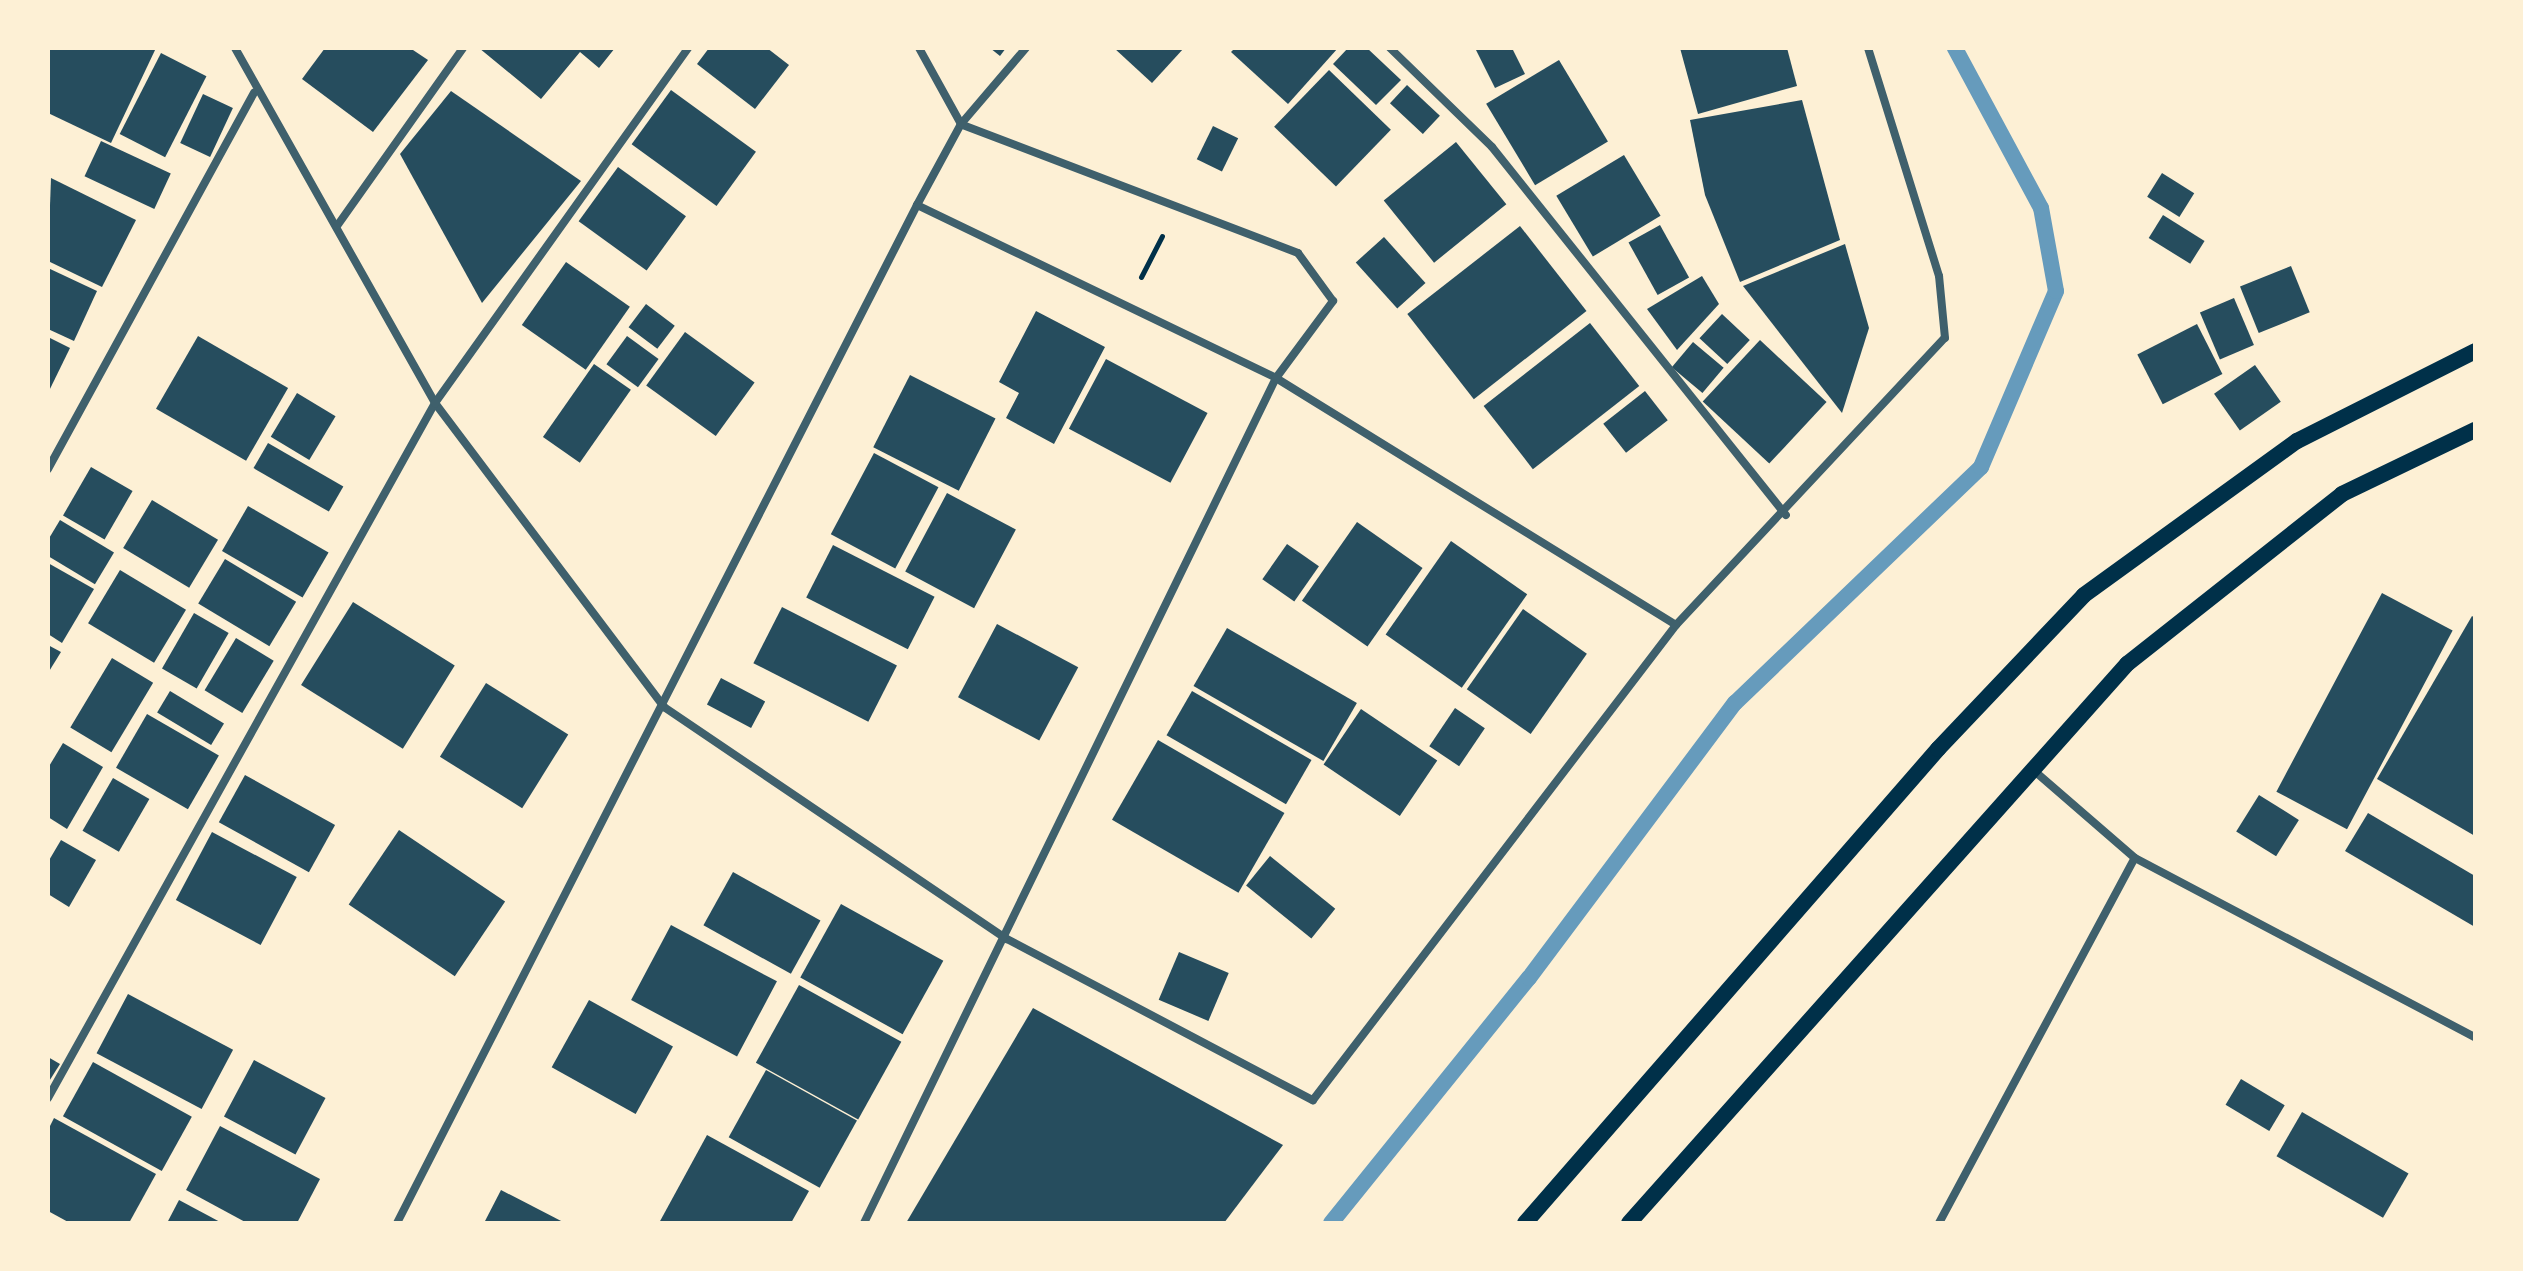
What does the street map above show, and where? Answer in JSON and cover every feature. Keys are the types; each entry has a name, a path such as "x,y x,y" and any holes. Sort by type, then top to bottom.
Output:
{"main road":[{"path":"1525,1223 1938,749 2084,595 2297,441 2475,351"},
{"path":"1629,1223 2031,767 2127,664 2342,494 2475,430"}],"street":[{"path":"235,48 254,93 337,226 435,403 664,707 1007,939 1313,1100 1676,625 1786,515 1945,338 1939,276 1868,48"},
{"path":"337,226 463,48"},
{"path":"48,1098 435,403 688,48"},
{"path":"864,1223 1007,939 1276,378 1333,301 1298,253 961,124 919,48"},
{"path":"397,1223 664,707 917,205 961,124 1026,48"},
{"path":"1390,48 1492,147 1786,515"},
{"path":"48,469 254,93"},
{"path":"917,205 1276,378 1676,625"},
{"path":"2031,767 2135,858 2475,1037"},
{"path":"1939,1223 2135,858"}],"path":[{"path":"1126,305 1178,207"}],"building":[{"path":"48,48 156,48 111,143 48,113"},
{"path":"325,48 410,48 428,60 373,132 302,79"},
{"path":"479,48 615,48 599,68 580,52 541,99"},
{"path":"709,48 767,48 789,65 755,109 697,64"},
{"path":"990,48 1006,48 1000,56"},
{"path":"1114,48 1184,48 1152,83"},
{"path":"1235,48 1338,48 1288,104 1231,52"},
{"path":"1348,48 1367,48 1401,80 1376,105 1333,64"},
{"path":"1475,48 1512,48 1525,74 1495,88"},
{"path":"1680,48 1787,48 1797,86 1698,114"},
{"path":"161,53 206,76 165,157 120,134"},
{"path":"1559,60 1608,141 1535,185 1486,104"},
{"path":"1329,70 1391,130 1336,187 1274,127"},
{"path":"1407,85 1440,116 1423,134 1390,103"},
{"path":"671,90 756,152 717,206 632,144"},
{"path":"451,91 581,181 482,303 400,154"},
{"path":"203,94 233,108 210,157 180,143"},
{"path":"1802,100 1840,240 1740,282 1705,195 1690,120"},
{"path":"1213,126 1238,138 1222,172 1197,159"},
{"path":"101,141 171,174 154,209 85,176"},
{"path":"1456,142 1506,204 1434,263 1384,201"},
{"path":"1624,155 1661,216 1593,257 1556,196"},
{"path":"618,167 686,216 647,271 579,221"},
{"path":"2162,173 2194,193 2179,217 2147,197"},
{"path":"51,178 136,220 102,287 48,261"},
{"path":"2163,215 2205,241 2190,264 2149,238"},
{"path":"1660,225 1689,277 1658,295 1629,242"},
{"path":"1520,226 1586,311 1474,399 1407,314"},
{"path":"1384,237 1425,283 1397,309 1356,262"},
{"path":"1845,244 1869,328 1842,413 1743,286"},
{"path":"566,262 630,307 586,370 522,325"},
{"path":"2291,266 2310,312 2259,333 2240,287"},
{"path":"48,268 97,291 74,341 48,329"},
{"path":"1702,276 1719,304 1677,350 1647,309"},
{"path":"2234,298 2254,345 2220,359 2200,312"},
{"path":"646,304 675,326 657,349 629,327"},
{"path":"1036,311 1105,347 1054,444 1006,418 1019,393 999,382"},
{"path":"1722,314 1750,340 1727,364 1699,338"},
{"path":"1590,323 1639,386 1533,469 1484,406"},
{"path":"2197,324 2222,374 2163,404 2137,354"},
{"path":"685,332 755,383 716,436 646,385"},
{"path":"198,336 288,388 246,461 156,409"},
{"path":"627,336 659,359 638,387 606,364"},
{"path":"48,337 70,348 48,393"},
{"path":"1760,340 1827,402 1769,463 1703,401"},
{"path":"1693,342 1724,368 1702,393 1672,367"},
{"path":"1106,359 1208,413 1170,483 1069,429"},
{"path":"594,364 631,390 580,463 543,437"},
{"path":"2255,365 2281,402 2240,431 2214,394"},
{"path":"910,375 996,419 959,491 873,447"},
{"path":"1645,391 1668,420 1626,453 1603,424"},
{"path":"297,393 336,416 309,460 271,437"},
{"path":"268,443 343,486 329,512 254,468"},
{"path":"874,453 938,487 895,569 831,534"},
{"path":"91,467 133,491 105,539 63,515"},
{"path":"947,493 1016,530 974,608 905,572"},
{"path":"152,500 218,540 189,588 123,548"},
{"path":"248,506 329,552 303,598 222,551"},
{"path":"60,520 114,552 95,584 48,556 48,540"},
{"path":"1357,522 1423,568 1367,647 1302,601"},
{"path":"1451,541 1527,594 1462,688 1386,634"},
{"path":"1287,544 1319,566 1294,602 1262,579"},
{"path":"833,545 935,597 908,649 806,598"},
{"path":"225,559 296,602 269,646 198,604"},
{"path":"48,563 94,589 62,643 48,634"},
{"path":"120,570 186,610 154,663 88,623"},
{"path":"2382,593 2453,631 2347,829 2276,792"},
{"path":"353,602 455,666 403,749 301,685"},
{"path":"782,607 897,666 868,722 753,663"},
{"path":"1523,609 1587,654 1531,734 1467,689"},
{"path":"194,613 229,633 197,688 162,668"},
{"path":"2472,616 2475,618 2475,836 2377,779"},
{"path":"997,624 1078,667 1039,740 958,697"},
{"path":"1227,628 1357,703 1323,761 1194,686"},
{"path":"236,638 274,661 242,713 205,690"},
{"path":"48,645 61,652 48,673"},
{"path":"112,658 153,683 111,752 70,727"},
{"path":"721,678 765,701 751,728 707,704"},
{"path":"486,683 568,734 522,808 440,757"},
{"path":"170,691 224,723 211,745 157,712"},
{"path":"1192,691 1312,760 1286,804 1166,735"},
{"path":"1455,708 1485,728 1459,766 1429,746"},
{"path":"1361,709 1437,760 1400,816 1324,765"},
{"path":"147,714 219,756 188,809 116,768"},
{"path":"1158,740 1284,813 1238,893 1112,820"},
{"path":"63,743 103,767 67,829 48,817 48,768"},
{"path":"245,775 335,825 309,872 219,822"},
{"path":"113,778 149,799 119,852 82,831"},
{"path":"2259,795 2299,820 2276,856 2236,831"},
{"path":"2368,813 2475,876 2475,927 2345,851"},
{"path":"399,830 505,902 455,976 349,905"},
{"path":"212,832 297,877 261,945 176,900"},
{"path":"61,840 96,860 69,907 48,894 48,862"},
{"path":"1270,856 1335,909 1311,938 1246,886"},
{"path":"733,872 820,920 791,974 703,925"},
{"path":"841,904 943,961 903,1034 800,977"},
{"path":"671,925 777,981 737,1056 631,1000"},
{"path":"1179,952 1229,973 1208,1021 1159,1000"},
{"path":"799,985 901,1042 858,1120 756,1063"},
{"path":"128,994 233,1050 202,1109 97,1053"},
{"path":"589,1000 673,1047 636,1114 552,1067"},
{"path":"1033,1008 1283,1145 1224,1223 906,1223"},
{"path":"48,1057 60,1064 48,1083"},
{"path":"254,1060 326,1098 295,1155 224,1117"},
{"path":"93,1062 192,1117 162,1171 63,1116"},
{"path":"766,1070 857,1120 820,1188 729,1137"},
{"path":"2241,1079 2285,1105 2269,1131 2226,1105"},
{"path":"2302,1112 2409,1174 2383,1218 2276,1156"},
{"path":"54,1118 156,1174 129,1223 70,1223 48,1211 48,1130"},
{"path":"220,1126 320,1179 297,1223 247,1223 186,1190"},
{"path":"707,1135 809,1191 791,1223 659,1223"},
{"path":"501,1190 565,1223 484,1223"},
{"path":"179,1200 222,1223 167,1223"}],"waterway":[{"path":"1331,1223 1529,978 1735,703 1981,467 2056,291 2041,208 1955,48"}]}
